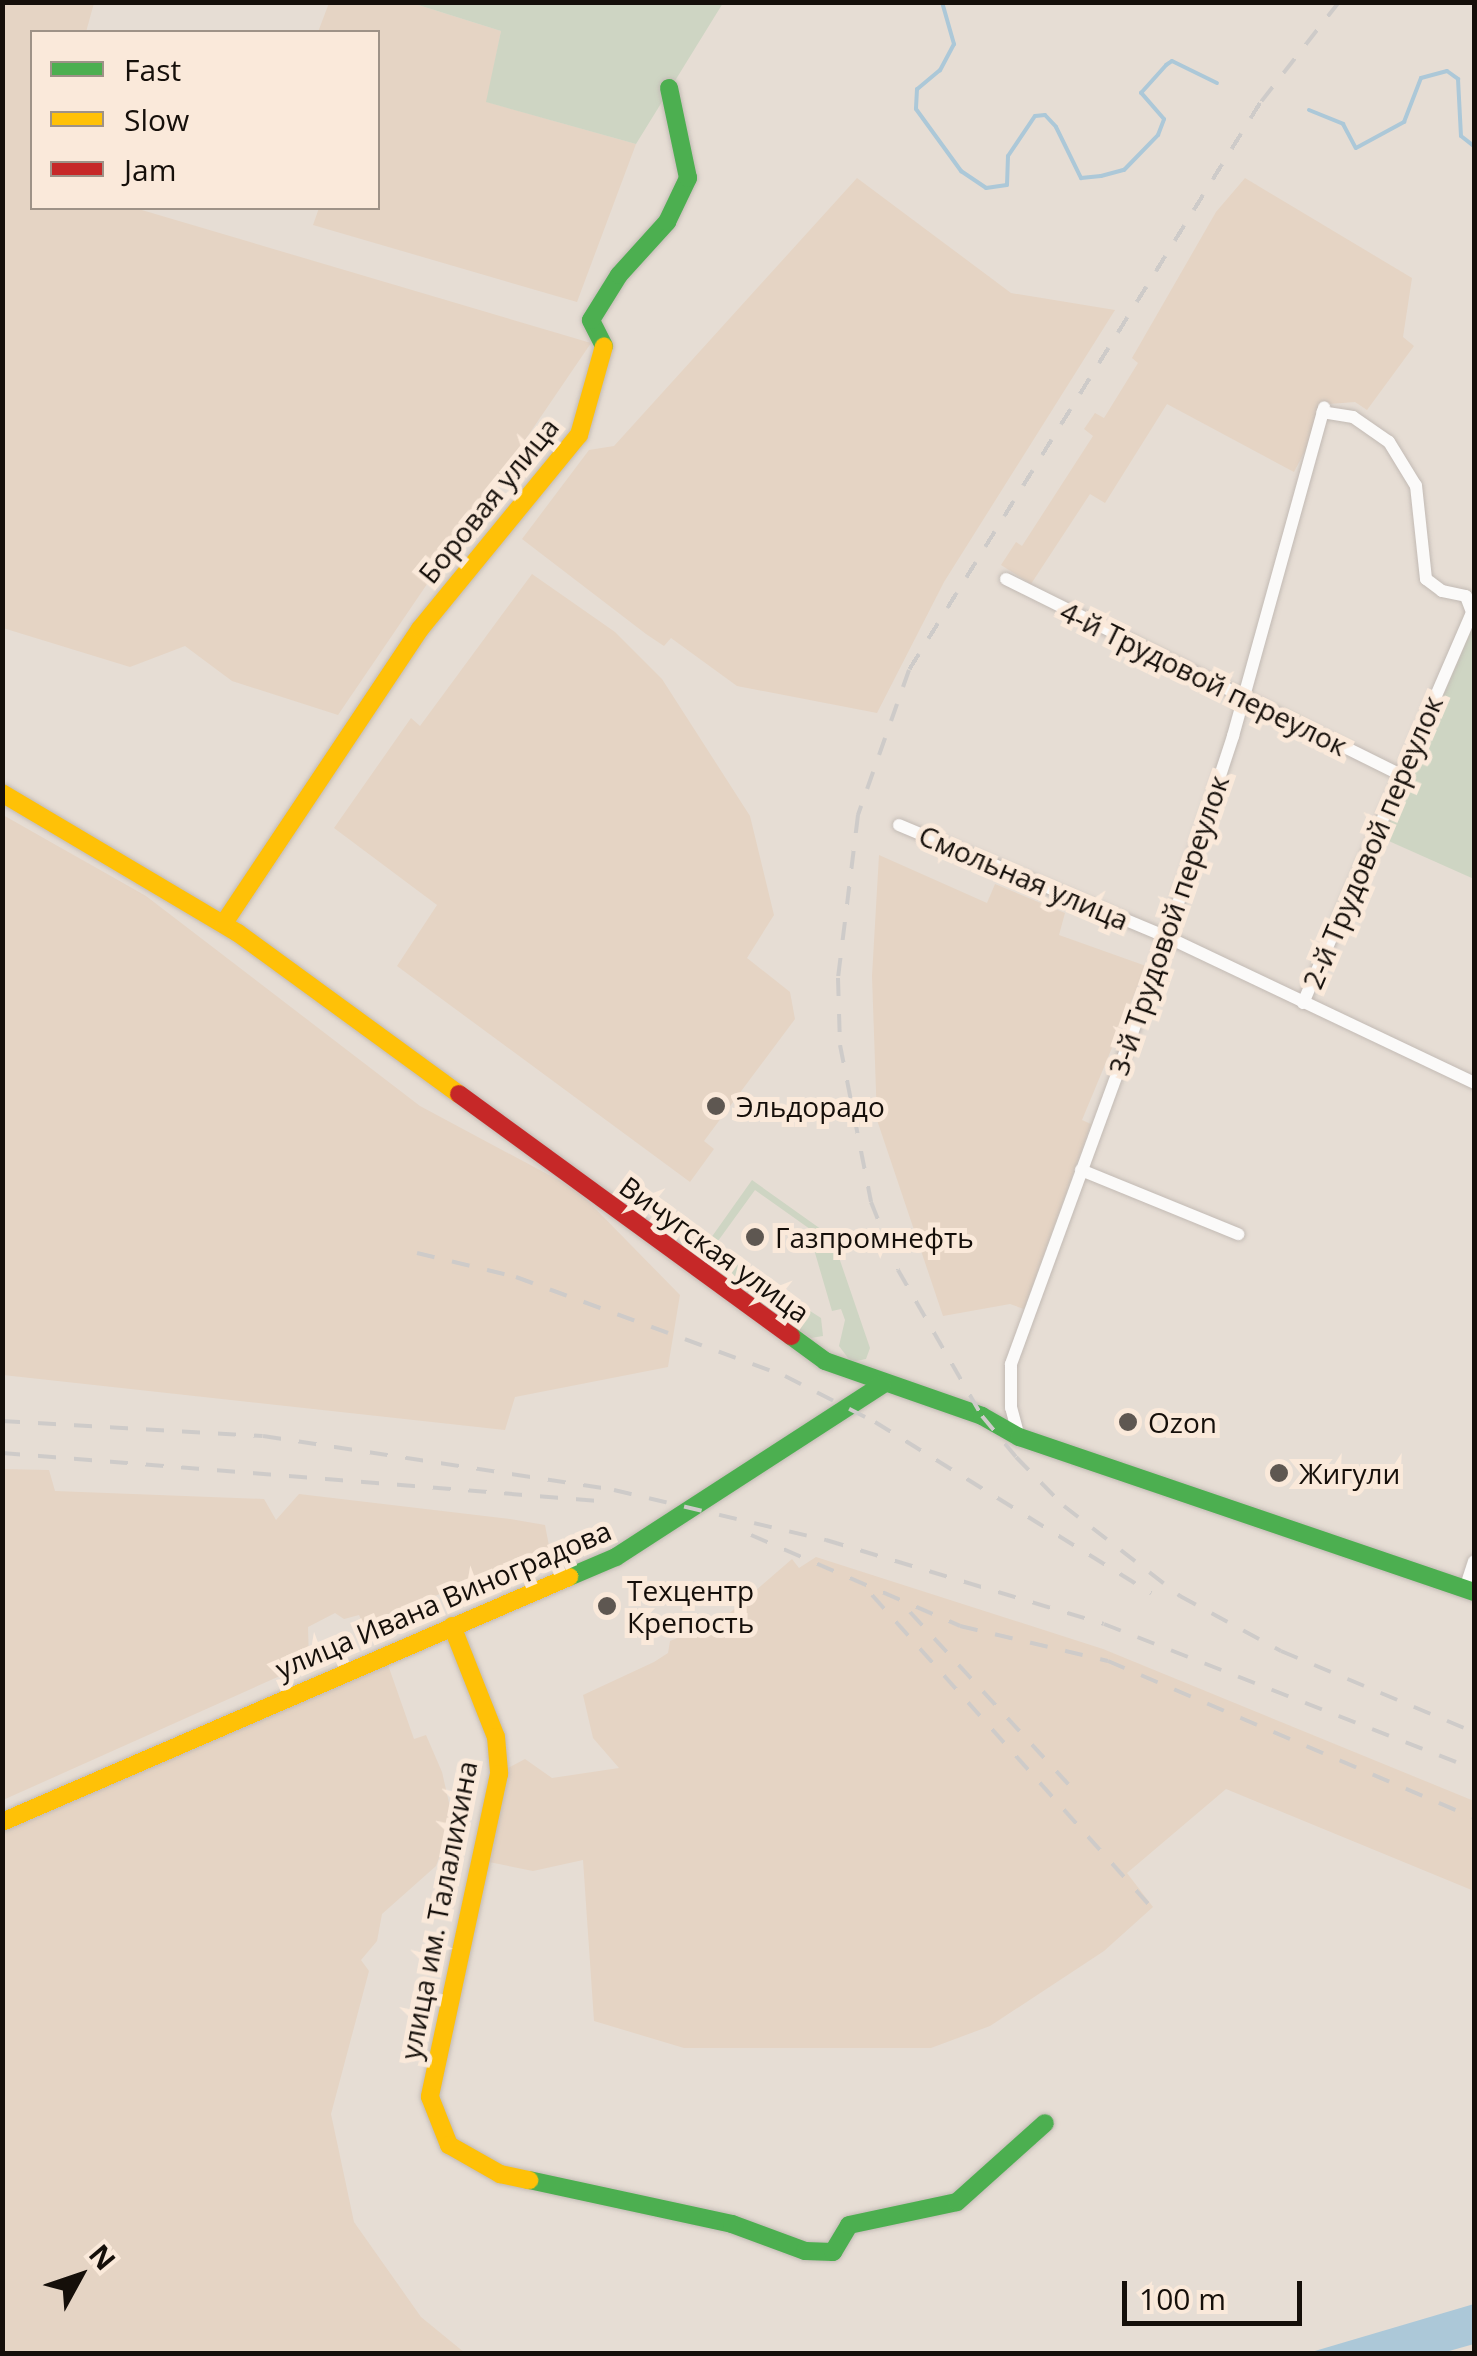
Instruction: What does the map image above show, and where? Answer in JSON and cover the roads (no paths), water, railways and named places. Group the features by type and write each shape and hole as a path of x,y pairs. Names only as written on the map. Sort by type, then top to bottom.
{"street":[{"name":"Боровая улица","path":"224,923 420,629 578,436 596,390 604,338 591,320 619,274 667,222 688,178 669,88"},
{"name":"3-й Трудовой переулок","path":"1019,1437 1011,1408 1012,1364 1168,937 1243,697 1323,410"},
{"name":"2-й Трудовой переулок","path":"1303,1003 1402,776 1471,603 1426,579 1416,486 1389,442 1354,417 1323,410"},
{"name":"4-й Трудовой переулок","path":"1006,579 1402,776"},
{"name":"Вичугская улица","path":"2,793 224,923 825,1361 882,1385 982,1416 1019,1437 1470,1591"},
{"name":"Смольная улица","path":"899,825 1168,937 1474,1082"},
{"path":"1081,1170 1238,1234"},
{"name":"улица Ивана Виноградова","path":"2,1822 616,1557 842,1405 882,1385"},
{"path":"1470,1591 1474,1561"},
{"name":"улица им. Талалихина","path":"452,1626 496,1737 499,1774 430,2097 448,2145 500,2174 732,2224 805,2252 833,2252 849,2225 957,2202 1045,2122"}],"water":[{"path":"1474,2304 1474,2344 1442,2353 1308,2353"}],"waterway":[{"path":"942,2 954,44 940,70 917,89 916,109 961,171 986,188 1007,185 1008,156 1035,116 1045,115 1056,127 1081,178 1101,176 1124,170 1158,135 1164,119 1141,93 1166,65 1172,61 1217,83"},
{"path":"1309,110 1343,124 1356,148 1404,122 1421,78 1447,71 1458,79 1461,136 1474,146"}],"railway":[{"path":"1339,2 1260,103 909,670 858,815 838,978 840,1045 871,1202 898,1270 982,1416 1016,1457 1064,1506 1180,1596 1281,1651 1474,1732"},
{"path":"417,1253 516,1277 785,1376 875,1422 1151,1593"},
{"path":"2,1421 263,1436 614,1490 826,1540 1104,1624 1474,1769"},
{"path":"2,1453 611,1502"},
{"path":"751,1535 960,1626 1108,1661 1474,1818"},
{"path":"872,1595 1149,1905"},
{"path":"910,1612 1078,1795"}],"place":[{"name":"Эльдорадо","path":"716,1106"},
{"name":"Газпромнефть","path":"755,1237"},
{"name":"Ozon","path":"1128,1422"},
{"name":"Жигули","path":"1279,1473"},
{"name":"Техцентр Крепость","path":"607,1606"}]}
